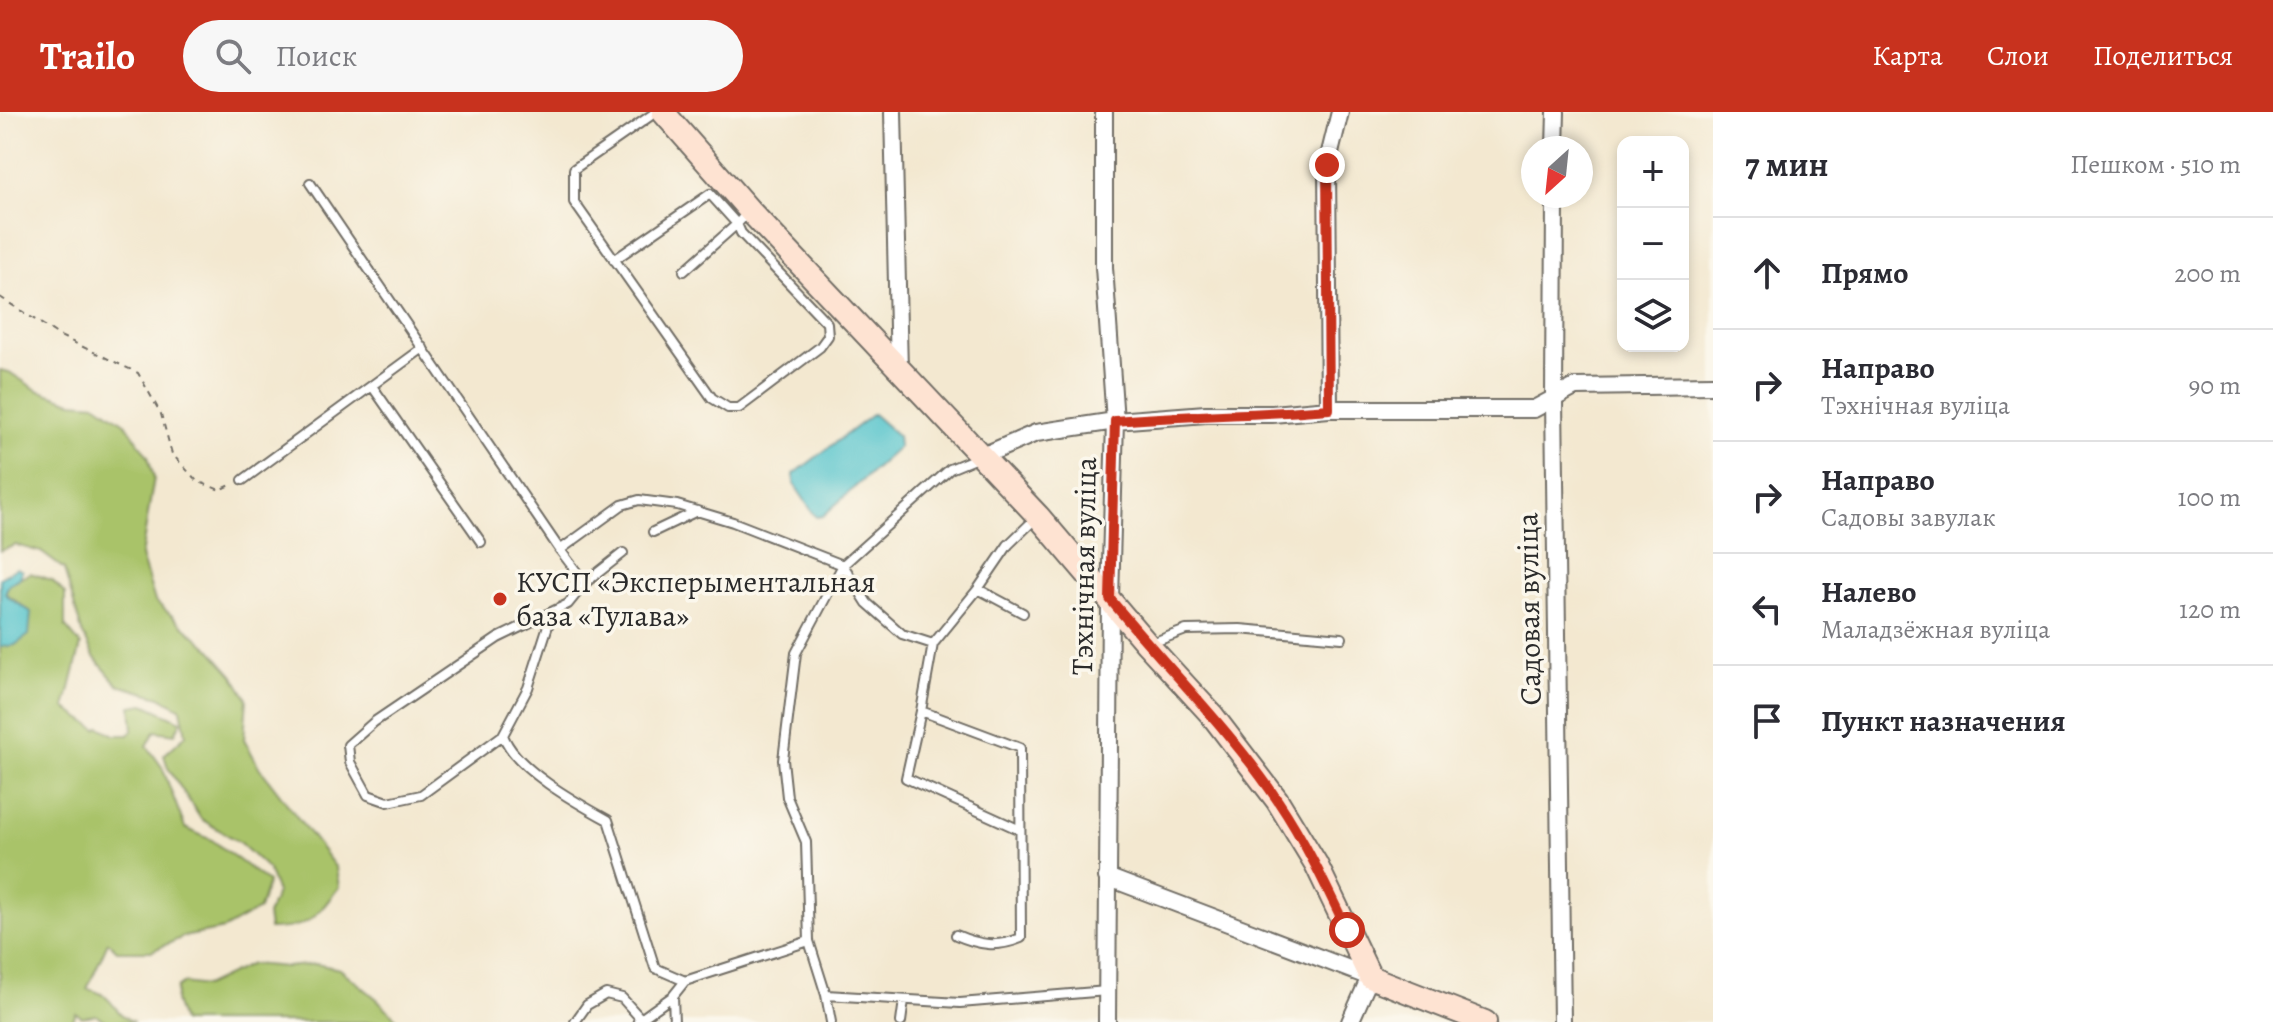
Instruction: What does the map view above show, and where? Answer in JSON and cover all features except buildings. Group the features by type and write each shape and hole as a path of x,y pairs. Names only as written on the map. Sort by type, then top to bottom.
{"street":[{"path":"663,112 743,217 899,371 1038,516 1212,715 1277,800 1316,864 1370,977 1350,1022"},
{"path":"893,112 899,371"},
{"name":"Тэхнічная вуліца","path":"1104,112 1104,267 1115,421 1110,599 1107,1022"},
{"path":"1329,409 1327,165 1340,112"},
{"path":"1555,136 1556,112"},
{"name":"Садовая вуліца","path":"1555,208 1554,400 1562,1022"},
{"path":"980,457 1036,433 1115,421 1329,409 1534,409 1575,387 1713,385"},
{"path":"1107,877 1485,1022"}],"lane":[{"path":"656,112 574,169 574,202 712,398 728,408 739,408 820,347 828,336 827,323 741,233 743,217"},
{"path":"310,183 585,583"},
{"path":"614,260 710,194 743,217"},
{"path":"684,271 743,217"},
{"path":"243,480 423,348"},
{"path":"372,386 481,542"},
{"path":"831,1022 809,941 806,842 787,797 783,760 796,653 843,565 950,469 980,457"},
{"path":"560,550 622,505 639,500 677,505 733,522 843,565 867,603 902,634 933,644"},
{"path":"653,532 697,511"},
{"path":"1020,830 906,778 933,644 978,589 1008,545 1038,516"},
{"path":"552,613 528,688 503,735 421,795 388,802 368,795 350,762 348,745 374,722 498,638 568,604 585,583 623,553"},
{"path":"978,589 1023,613"},
{"path":"1147,644 1186,630 1240,629 1342,638"},
{"path":"921,711 1020,748 1021,938 1005,945 977,944 956,935"},
{"path":"503,735 508,748 565,797 608,820 655,968 685,981"},
{"path":"575,1022 587,1005 606,994 622,998 639,1021 673,996 685,981 809,941"},
{"path":"826,995 960,1003 1107,991"},
{"path":"673,996 674,1022"},
{"path":"901,1022 904,1000"}],"path":[{"path":"0,297 60,336 138,373 161,414 172,454 197,481 220,490 243,480"}],"green space":[{"path":"0,370 9,372 37,390 72,402 97,404 126,424 148,456 154,478 141,556 155,601 211,650 233,675 247,698 244,739 259,767 336,868 339,887 303,924 269,929 267,915 277,893 268,869 239,842 201,819 168,768 164,755 186,735 181,709 160,697 118,685 94,657 82,632 64,569 41,552 16,545 0,551"},
{"path":"30,573 52,580 65,594 65,626 81,645 65,708 97,729 100,727 115,735 128,735 133,729 131,706 144,704 181,721 175,734 155,731 147,746 162,767 185,828 212,840 268,882 259,909 224,929 183,937 152,951 117,951 108,942 87,989 103,995 121,1014 134,1022 107,1022 96,1015 82,1017 76,1013 72,1022 0,1022 0,647 15,645 31,612 5,593 9,584"},
{"path":"251,964 287,967 316,964 340,969 400,1022 182,1022 175,1001 177,988 184,983 205,986"}],"water":[{"path":"873,414 898,436 899,447 823,516 816,517 794,484 794,474"},
{"path":"17,568 22,571 20,578 9,584 5,593 31,612 29,635 15,645 0,647 0,578"}],"place":[{"name":"КУСП «Эксперыментальная база «Тулава»","path":"500,599"}],"route":[{"path":"1327,165 1329,409 1115,421 1110,599 1212,715 1277,800 1316,864 1347,930"}]}
